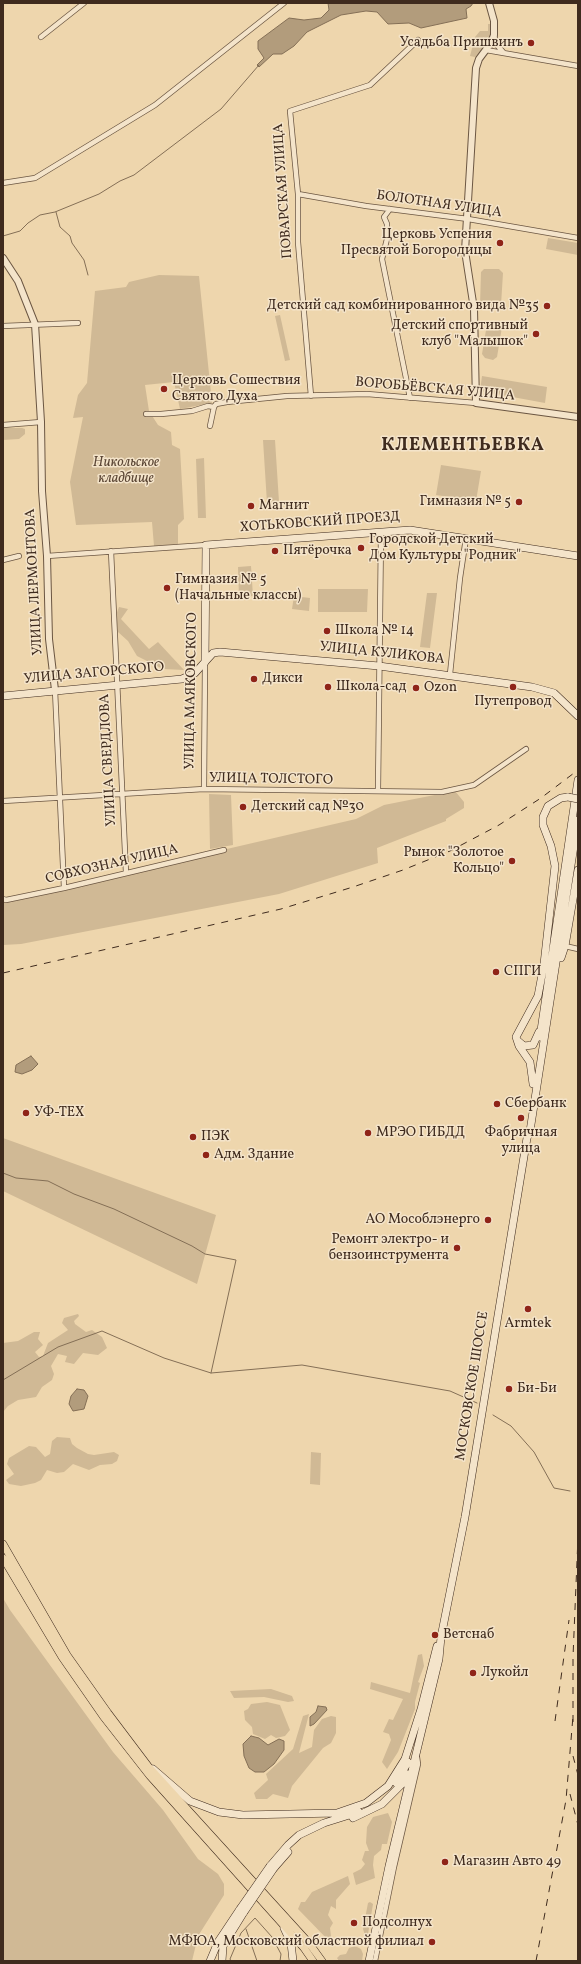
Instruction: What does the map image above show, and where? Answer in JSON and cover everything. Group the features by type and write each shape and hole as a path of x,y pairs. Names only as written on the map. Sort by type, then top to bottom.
{"main road":[{"name":"ХОТЬКОВСКИЙ ПРОЕЗД","path":"206,545 410,530 578,556"},
{"name":"УЛИЦА МАЯКОВСКОГО","path":"205,662 206,545"},
{"name":"УЛИЦА КУЛИКОВА","path":"205,662 213,652 220,652 380,666 448,674 544,690 554,694 576,714"},
{"name":"УЛИЦА ЗАГОРСКОГО","path":"3,696 182,678 195,673 205,662"},
{"path":"573,832 578,780"},
{"path":"533,1084 531,1063 519,1046 517,1034 538,996 541,984 553,888 554,856 543,825 543,817 548,806 561,798 568,797 578,799"},
{"path":"573,832 578,820"},
{"name":"МОСКОВСКОЕ ШОССЕ","path":"527,1138 526,1131 533,1084 552,993 573,832"},
{"name":"МОСКОВСКОЕ ШОССЕ","path":"417,1753 439,1659 441,1637 465,1517 527,1138 530,1131 542,1024 573,832"},
{"path":"552,993 565,946 578,870"},
{"name":"МОСКОВСКОЕ ШОССЕ","path":"517,1040 524,1046 532,1045 542,1024"},
{"path":"517,1040 520,1046 526,1050 540,1047"},
{"path":"3,1544 71,1660 108,1713 146,1762 309,1943 322,1961"},
{"path":"3,1558 62,1657 103,1716 150,1776 313,1961"},
{"name":"МОСКОВСКОЕ ШОССЕ","path":"210,1961 218,1942 288,1845 299,1835 324,1823 362,1810 380,1800 403,1773 414,1744 434,1654 441,1637"},
{"path":"146,1762 190,1801 208,1810 243,1815 337,1813 366,1803 388,1786 405,1759 421,1709"},
{"path":"272,1867 301,1840 313,1833 358,1817 382,1804 403,1783 417,1753"},
{"path":"369,1961 389,1866 417,1753"},
{"path":"222,1961 223,1946 242,1910"},
{"path":"279,1921 291,1943 293,1961"}],"street":[{"path":"41,36 84,3"},
{"path":"3,183 35,178 155,105 284,3"},
{"path":"476,403 474,309 465,256 476,68 479,59 492,43 494,35 494,21 489,3"},
{"path":"494,35 498,49 505,53"},
{"name":"ПОВАРСКАЯ УЛИЦА","path":"310,396 298,242 298,194 290,111 370,85 418,40"},
{"path":"486,50 578,66"},
{"name":"БОЛОТНАЯ УЛИЦА","path":"298,194 390,209 468,219 578,238"},
{"path":"390,209 384,217 387,224 387,239 382,259 410,398"},
{"name":"УЛИЦА ЛЕРМОНТОВА","path":"3,258 20,286 35,324 41,422 42,491 47,556 49,639 55,690 64,888"},
{"path":"3,326 78,323"},
{"name":"ВОРОБЬЁВСКАЯ УЛИЦА","path":"146,414 192,411 208,406 214,407 216,404 227,402 310,396 367,394 476,403 578,418"},
{"path":"210,426 214,407"},
{"path":"3,425 41,422"},
{"path":"378,792 380,666 379,588 381,533"},
{"path":"448,674 466,538"},
{"path":"47,556 206,545"},
{"name":"УЛИЦА СВЕРДЛОВА","path":"111,551 126,873"},
{"path":"3,560 19,556"},
{"name":"УЛИЦА МАЯКОВСКОГО","path":"204,789 205,662"},
{"name":"УЛИЦА ТОЛСТОГО","path":"3,801 204,789 442,792 474,785 526,749"},
{"name":"СОВХОЗНАЯ УЛИЦА","path":"4,900 64,888 224,850"},
{"path":"565,946 578,949"},
{"path":"375,1961 402,1828 418,1764 414,1744"}],"green space":[{"path":"488,24 490,24 491,33 487,43 475,57 470,56 475,37 480,31 488,31"},
{"path":"548,238 578,243 578,255 546,249"},
{"path":"484,269 499,269 503,273 501,305 497,308 480,306 481,272"},
{"name":"Никольское кладбище","path":"159,275 199,276 212,403 180,409 174,382 145,385 149,411 158,425 171,432 172,445 180,449 184,519 178,525 178,544 154,546 152,522 76,525 70,482 83,417 73,418 78,395 87,383 95,291 126,287 129,282"},
{"path":"280,315 290,360 285,361 275,316"},
{"path":"491,322 499,323 502,327 497,357 493,360 485,358 482,354 487,324"},
{"path":"482,376 547,387 545,403 480,391"},
{"path":"3,428 22,428 25,429 25,434 19,439 3,440"},
{"path":"263,440 275,440 279,502 267,503"},
{"path":"204,458 206,518 198,518 196,459"},
{"path":"441,465 481,471 476,501 436,495"},
{"path":"251,566 253,596 239,597 238,567"},
{"path":"318,589 368,589 367,612 318,612"},
{"path":"427,593 437,593 430,648 420,647"},
{"path":"294,596 310,598 309,611 292,609"},
{"path":"119,607 128,609 121,619 149,649 158,642 184,670 163,669 137,656 128,641 118,632 116,615"},
{"path":"455,791 464,802 464,808 446,819 446,821 377,848 378,863 279,894 21,944 3,945 3,901 356,819 384,805"},
{"path":"209,794 231,795 233,845 210,849"},
{"path":"3,1138 216,1215 197,1284 3,1191"},
{"path":"78,1314 79,1316 74,1321 75,1324 86,1332 92,1330 102,1337 107,1348 98,1355 83,1353 74,1364 65,1362 67,1356 58,1354 51,1366 54,1374 52,1380 42,1387 36,1397 18,1400 8,1406 3,1412 3,1343 18,1341 34,1332 40,1332 38,1339 43,1345 35,1352 39,1357 43,1356 48,1343 68,1330 62,1323 64,1318"},
{"path":"57,1437 70,1438 72,1444 88,1454 94,1455 114,1452 119,1455 117,1461 112,1464 100,1465 89,1470 73,1464 64,1472 57,1473 47,1470 41,1480 35,1483 21,1486 9,1484 6,1480 14,1474 7,1464 9,1458 29,1446 36,1447 45,1457 50,1454 52,1441"},
{"path":"311,1452 321,1453 320,1485 310,1484"},
{"path":"3,1598 10,1610 113,1752 163,1810 198,1859 218,1874 224,1884 224,1895 198,1936 192,1961 3,1961"},
{"path":"422,1654 424,1666 418,1682 420,1683 415,1702 415,1709 398,1752 387,1769 382,1762 391,1740 389,1734 383,1732 389,1719 393,1720 403,1699 370,1689 371,1682 410,1693 418,1655"},
{"path":"271,1689 292,1696 294,1701 288,1702 264,1697 234,1698 230,1691"},
{"path":"267,1702 280,1705 290,1730 285,1736 276,1738 271,1735 265,1739 253,1734 252,1727 245,1720 244,1711 248,1709 251,1704"},
{"path":"309,1714 299,1753 312,1747 314,1730 322,1719 331,1716 336,1717 336,1733 331,1743 323,1748 292,1786 288,1798 273,1794 267,1799 256,1799 254,1793 268,1780 266,1774 293,1749 303,1716"},
{"path":"388,1813 392,1822 387,1844 382,1844 381,1850 374,1856 373,1865 375,1878 356,1885 353,1873 361,1869 365,1864 362,1860 365,1851 369,1851 366,1843 367,1827 373,1817"},
{"path":"348,1876 350,1884 336,1900 336,1909 331,1906 328,1915 333,1923 330,1928 332,1944 298,1909 301,1902 305,1902 312,1892"},
{"path":"370,1902 373,1904 368,1934 365,1935 363,1929 368,1903"},
{"path":"355,1946 361,1949 363,1954 362,1961 339,1961 337,1958 340,1955 346,1954 349,1948"}],"shaded area":[{"path":"328,3 473,3 466,9 467,18 421,28 409,23 388,24 377,12 366,11 341,15 307,32 294,46 282,54 273,54 259,67 257,65 264,58 258,49 258,41 289,18 304,20 321,18 329,10"},
{"path":"31,1056 38,1064 32,1070 22,1074 15,1072 16,1065"},
{"path":"77,1389 84,1390 88,1396 84,1409 73,1411 69,1404 71,1396"},
{"path":"318,1706 326,1707 327,1710 314,1724 310,1726 310,1717 316,1712"},
{"path":"251,1736 259,1738 268,1745 279,1739 284,1741 284,1750 274,1764 264,1772 255,1772 249,1768 244,1756 243,1744"}],"waterway":[{"path":"3,236 20,231 28,223 40,215 55,212 99,194 120,181 134,175 221,109 259,65"},
{"path":"56,212 60,227 70,236 72,243 84,260 88,275"},
{"path":"3,1173 16,1178 48,1181 74,1194 114,1209 192,1246 205,1254 236,1260 211,1373"},
{"path":"3,1380 58,1347 102,1331 164,1358 211,1373 302,1365 450,1391 477,1403"},
{"path":"493,1415 511,1426 534,1452 554,1488 570,1491"},
{"path":"231,1961 230,1959 241,1933 255,1918 272,1937 281,1954 280,1961"},
{"path":"246,1929 257,1961"}],"railway":[{"path":"3,973 281,909 403,870 450,851 499,825 541,798 578,770"},
{"path":"573,1722 573,1657 578,1537"},
{"path":"555,1721 569,1620"},
{"path":"536,1961 566,1800 573,1716"},
{"path":"573,1756 578,1775"},
{"path":"570,1794 578,1825"}],"place":[{"name":"Усадьба Пришвинъ","path":"531,43"},
{"name":"Церковь Успения Пресвятой Богородицы","path":"500,243"},
{"name":"Детский сад комбинированного вида №35","path":"547,306"},
{"name":"Детский спортивный клуб \"Малышок\"","path":"536,334"},
{"name":"Церковь Сошествия Святого Духа","path":"164,389"},
{"name":"Гимназия № 5","path":"519,502"},
{"name":"Магнит","path":"251,506"},
{"name":"Городской Детский Дом Культуры \"Родник\"","path":"361,548"},
{"name":"Пятёрочка","path":"275,551"},
{"name":"Гимназия № 5 (Начальные классы)","path":"167,588"},
{"name":"Школа № 14","path":"327,631"},
{"name":"Дикси","path":"254,679"},
{"name":"Школа-сад","path":"328,687"},
{"name":"Путепровод","path":"513,687"},
{"name":"Ozon","path":"416,688"},
{"name":"Детский сад №30","path":"243,807"},
{"name":"Рынок \"Золотое Кольцо\"","path":"512,861"},
{"name":"СПГИ","path":"496,972"},
{"name":"Сбербанк","path":"497,1104"},
{"name":"УФ-ТЕХ","path":"26,1113"},
{"name":"Фабричная улица","path":"521,1118"},
{"name":"МРЭО ГИБДД","path":"368,1133"},
{"name":"ПЭК","path":"193,1137"},
{"name":"Адм. Здание","path":"206,1155"},
{"name":"АО Мособлэнерго","path":"488,1220"},
{"name":"Ремонт электро- и бензоинструмента","path":"457,1248"},
{"name":"Armtek","path":"528,1309"},
{"name":"Би-Би","path":"509,1389"},
{"name":"Ветснаб","path":"435,1635"},
{"name":"Лукойл","path":"473,1673"},
{"name":"Магазин Авто 49","path":"445,1862"},
{"name":"Подсолнух","path":"354,1923"},
{"name":"МФЮА, Московский областной филиал","path":"432,1942"}],"district":[{"name":"КЛЕМЕНТЬЕВКА","path":"463,447"}]}
